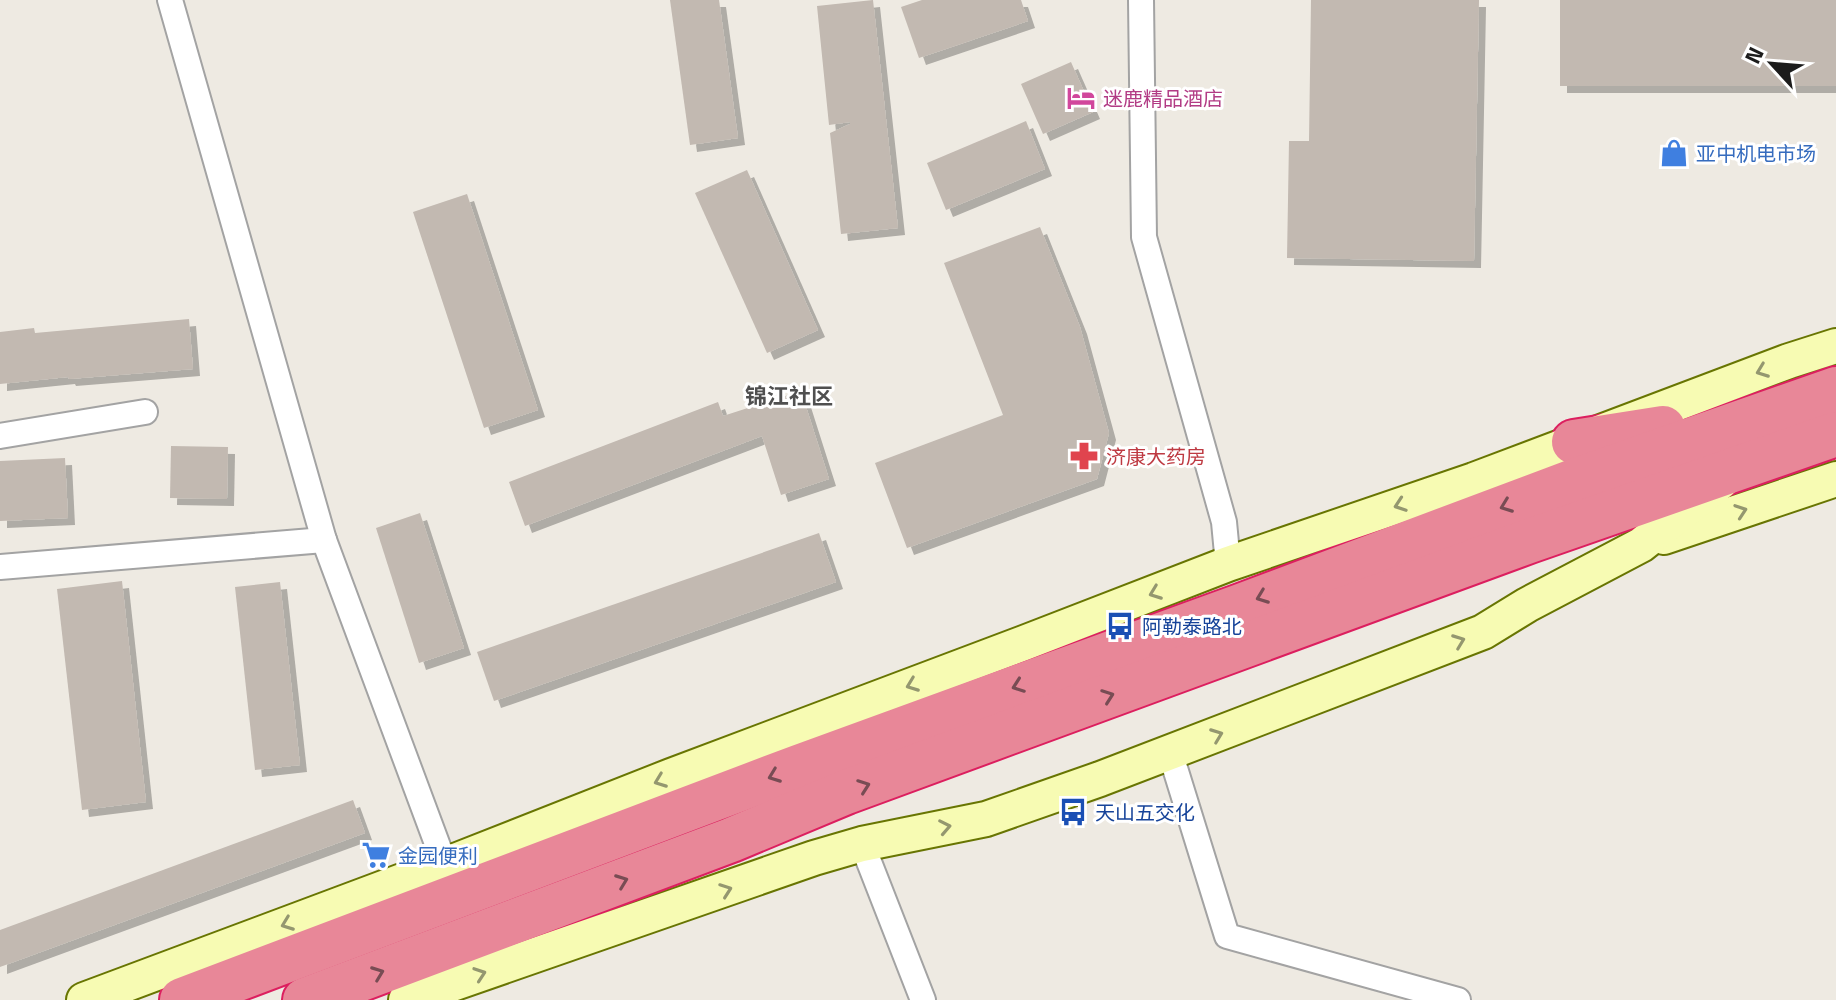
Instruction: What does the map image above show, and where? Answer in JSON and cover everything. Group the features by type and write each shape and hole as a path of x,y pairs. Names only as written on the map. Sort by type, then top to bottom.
{"highway":[{"path":"182,1000 783,772 1238,607 1564,484 1836,389"},
{"path":"1574,442 1780,408"},
{"path":"305,1000 731,840 846,792 1514,547 1836,434"}],"main road":[{"path":"84,1000 445,865 1228,564 1474,480 1836,346"},
{"path":"1641,545 1737,468"},
{"path":"406,1000 814,858 862,844 986,819 1170,752 1483,632 1527,605 1641,545 1836,479"}],"street":[{"path":"170,0 324,540 445,865"},
{"path":"1141,0 1144,237 1224,522 1228,564"},
{"path":"0,436 145,412"},
{"path":"0,567 324,540"},
{"path":"1170,752 1227,936 1458,1000"},
{"path":"862,844 923,1000"}],"building":[{"path":"670,0 719,0 738,138 690,145"},
{"path":"873,0 898,228 841,234 830,133 850,122 829,125 817,6"},
{"path":"922,0 1021,0 1028,21 919,58 901,7"},
{"path":"1311,0 1479,0 1474,261 1287,258 1289,141 1309,141"},
{"path":"1560,0 1836,0 1836,86 1560,86"},
{"path":"1071,62 1093,112 1043,134 1021,84"},
{"path":"1026,121 1045,169 946,210 927,163"},
{"path":"747,170 818,330 767,353 695,193"},
{"path":"467,194 538,410 484,428 413,212"},
{"path":"1040,227 1080,327 1109,433 1097,479 907,548 875,463 1003,415 944,263"},
{"path":"189,319 193,369 0,384 0,332 34,328 35,333"},
{"path":"801,391 829,479 781,495 762,436 525,526 509,482 718,402 723,416"},
{"path":"171,446 228,447 227,499 170,498"},
{"path":"65,458 68,518 0,521 0,461"},
{"path":"420,513 464,648 419,663 376,528"},
{"path":"819,533 836,582 494,701 477,652"},
{"path":"122,581 146,802 82,810 57,589"},
{"path":"280,582 300,765 255,770 235,587"},
{"path":"353,800 365,833 0,967 0,930"}],"place":[{"name":"迷鹿精品酒店","path":"1081,98"},
{"name":"亚中机电市场","path":"1674,153"},
{"name":"济康大药房","path":"1084,456"},
{"name":"阿勒泰路北","path":"1120,626"},
{"name":"天山五交化","path":"1073,812"},
{"name":"金园便利","path":"376,855"}],"district":[{"name":"锦江社区","path":"789,396"}]}
